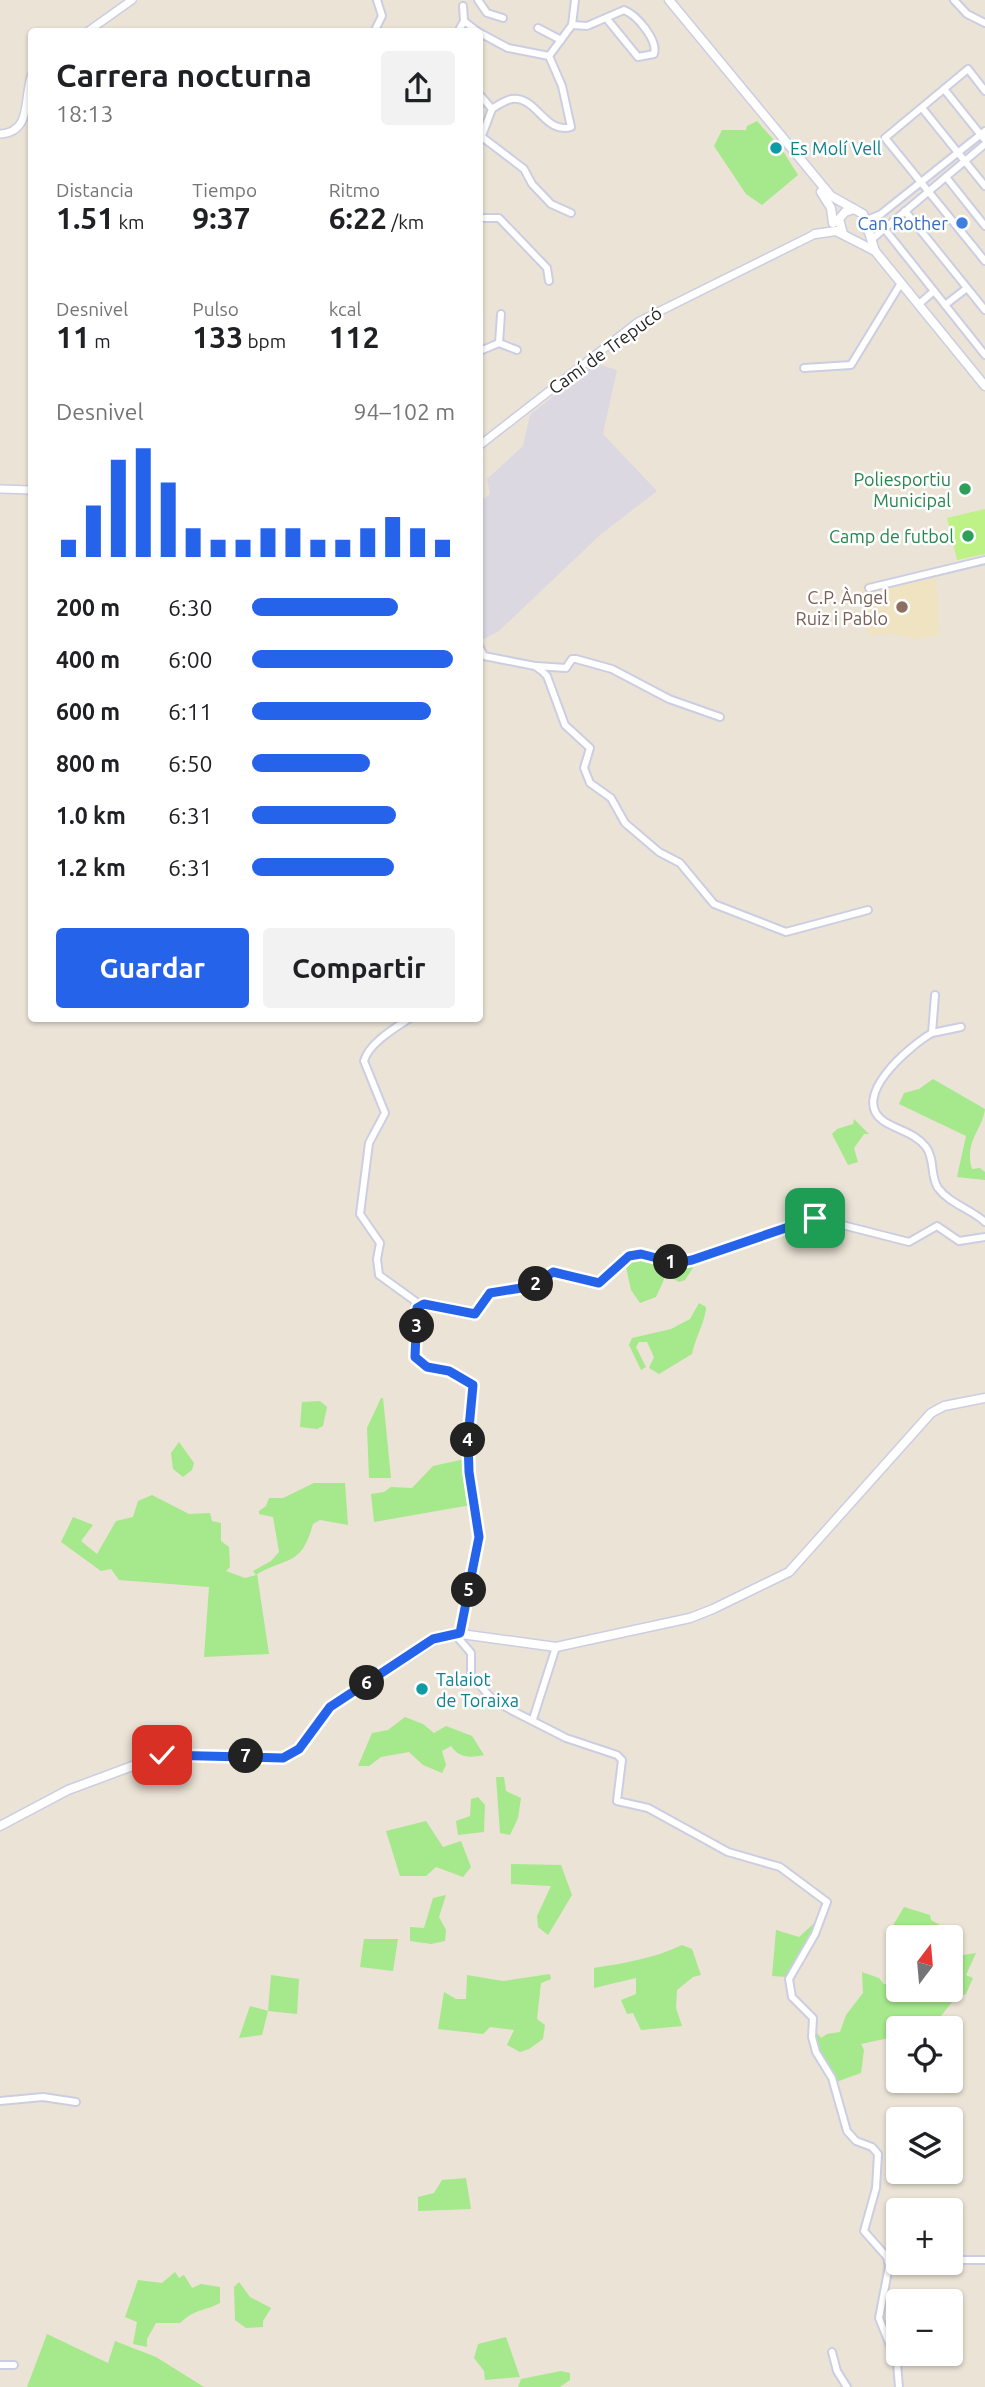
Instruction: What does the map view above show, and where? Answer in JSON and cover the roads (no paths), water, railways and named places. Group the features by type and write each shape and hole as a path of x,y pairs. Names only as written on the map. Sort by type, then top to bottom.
{"main road":[{"path":"669,0 823,188 839,203 858,210 875,251 985,386"},
{"path":"796,155 837,220"},
{"path":"823,188 839,226 847,236"},
{"path":"815,234 847,211 858,210"},
{"path":"847,236 866,227"},
{"path":"815,234 833,230 875,251"},
{"path":"0,1826 68,1790 162,1755 283,1758 294,1754 330,1707 433,1639 457,1633 556,1647 690,1618 789,1572 931,1413 944,1406 985,1398"}],"street":[{"path":"93,28 132,0"},
{"path":"376,28 382,16 377,0"},
{"path":"456,0 463,6 464,21 460,28"},
{"path":"463,6 471,0"},
{"path":"478,0 487,13 503,18"},
{"path":"549,57 572,25 575,0"},
{"path":"954,0 967,14 985,23"},
{"path":"572,25 587,26 624,10 631,13 654,42 654,54 638,57 607,19"},
{"path":"464,21 474,28"},
{"path":"538,28 561,40"},
{"path":"483,34 508,48 549,57"},
{"path":"483,133 492,108 509,99 519,99 529,104 549,124 571,127 562,86 549,57"},
{"path":"985,91 968,69 885,138 985,261"},
{"path":"944,89 984,137"},
{"path":"0,134 12,133 19,128 28,98"},
{"path":"483,98 492,108"},
{"path":"922,108 985,186"},
{"path":"866,227 958,152 984,137"},
{"path":"870,241 965,160 984,137"},
{"path":"483,140 524,169 532,184 551,204 571,213"},
{"path":"946,177 985,226"},
{"path":"905,211 985,310"},
{"path":"483,218 499,218 547,268 549,281"},
{"path":"866,227 883,228 985,355"},
{"name":"Camí de Trepucó","path":"483,442 638,322 815,234"},
{"path":"804,368 851,365 901,283"},
{"path":"945,305 967,288"},
{"path":"919,304 934,291"},
{"path":"499,343 501,314"},
{"path":"483,350 499,343 517,350"},
{"path":"0,489 28,490"},
{"path":"869,588 985,560"},
{"path":"483,654 535,666 566,668 572,659 576,659 612,669 669,699 720,717"},
{"path":"535,666 547,676 565,725 590,748 584,768 590,783 611,798 625,823 659,852 680,863 714,904 786,932 868,910"},
{"path":"932,1033 935,995"},
{"path":"404,1022 366,1054 364,1061 385,1113 369,1143 360,1214 380,1243 377,1259 379,1275 415,1301 415,1357 419,1362 449,1371 473,1385 468,1439 469,1472 479,1537 457,1633 471,1653 471,1669 478,1686 493,1700 566,1738 617,1755 622,1760 618,1801 648,1808 729,1852 780,1867 827,1902 815,1934 789,1979 792,1997 813,2018 812,2037 816,2052 832,2078 847,2132 856,2141 872,2147 878,2154 876,2188 864,2231 886,2256"},
{"path":"961,1027 932,1033 920,1040 876,1085 875,1104 884,1122 902,1129 926,1147 931,1155 936,1185 946,1195 974,1211 985,1223"},
{"path":"417,1308 424,1304 475,1314 490,1293 534,1286 553,1272 599,1283 629,1256 641,1254 676,1263 692,1260 815,1218 909,1242 937,1226 959,1241 985,1237"},
{"path":"533,1719 556,1647"},
{"path":"0,2101 43,2097 76,2102"},
{"path":"963,2260 985,2260"},
{"path":"888,2275 879,2318 897,2363 899,2387"},
{"path":"832,2352 837,2371 847,2387"},
{"path":"0,2365 14,2365"}],"place":[{"name":"Es Molí Vell","path":"776,148"},
{"name":"Can Rother","path":"962,223"},
{"name":"Poliesportiu Municipal","path":"965,489"},
{"name":"Camp de futbol","path":"968,536"},
{"name":"C.P. Àngel Ruiz i Pablo","path":"902,607"},
{"name":"Talaiot de Toraixa","path":"422,1689"}]}
